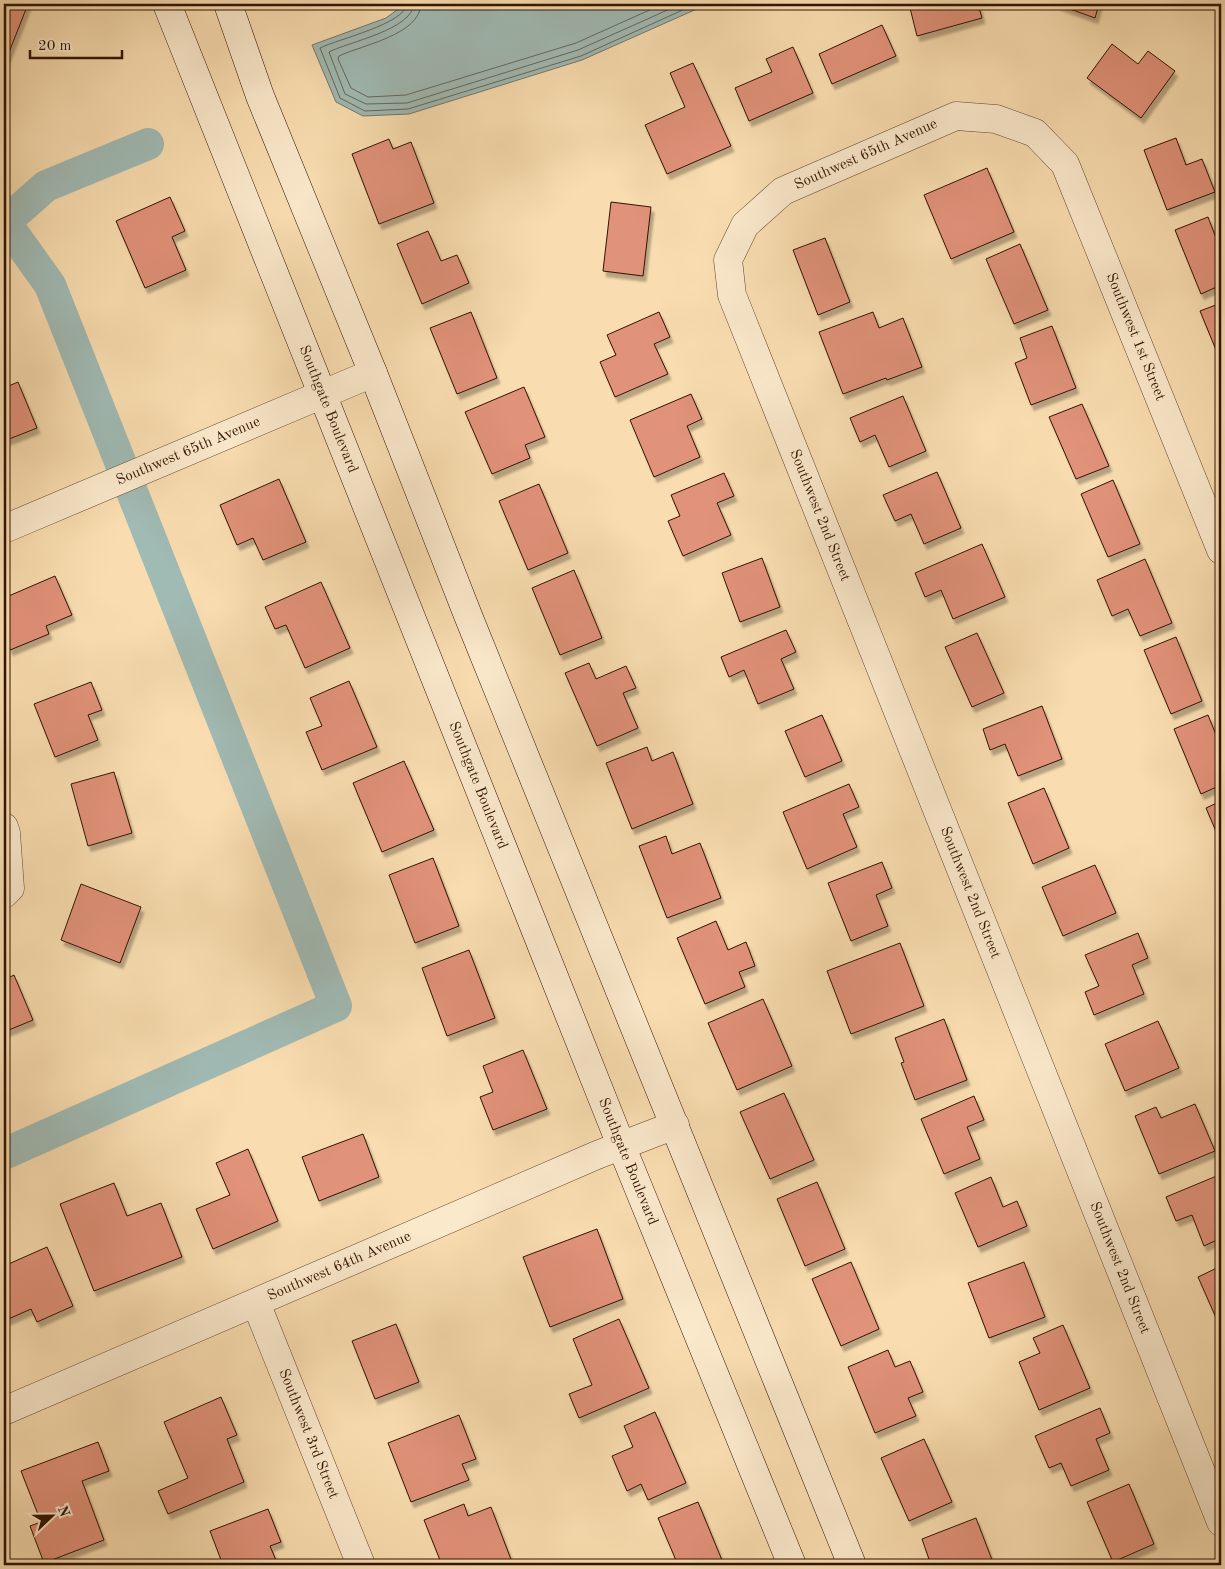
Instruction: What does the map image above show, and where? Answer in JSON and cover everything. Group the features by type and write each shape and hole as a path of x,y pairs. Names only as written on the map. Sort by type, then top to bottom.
{"street":[{"name":"Southgate Boulevard","path":"167,4 621,1145 792,1565"},
{"path":"228,4 260,96 852,1565"},
{"name":"Southwest 65th Avenue","path":"728,260 745,225 783,191 956,116 996,119 1035,132"},
{"name":"Southwest 1st Street","path":"1035,132 1065,164 1221,550"},
{"name":"Southwest 2nd Street","path":"728,260 732,295 1221,1522"},
{"name":"Southwest 65th Avenue","path":"4,529 373,373"},
{"path":"4,827 6,833 7,891"},
{"name":"Southwest 64th Avenue","path":"4,1411 621,1145 675,1125"},
{"name":"Southwest 3rd Street","path":"256,1303 361,1565"}],"water":[{"path":"405,4 708,4 582,60 409,114 363,116 336,102 312,45 386,18"}],"building":[{"path":"4,4 28,4 4,65"},
{"path":"909,4 978,4 982,18 917,36"},
{"path":"1056,4 1099,4 1095,18"},
{"path":"882,25 896,56 832,84 819,54"},
{"path":"1112,44 1138,64 1148,51 1175,71 1141,118 1087,78"},
{"path":"793,47 813,93 749,121 735,88 772,72 766,59"},
{"path":"693,63 731,146 667,174 645,125 685,107 670,73"},
{"path":"1176,138 1186,165 1202,159 1215,192 1167,210 1144,150"},
{"path":"389,139 393,149 411,142 434,203 379,224 352,154"},
{"path":"987,168 1014,232 951,259 924,195"},
{"path":"170,197 185,231 172,237 186,270 145,288 116,221"},
{"path":"611,202 651,207 643,276 603,271"},
{"path":"1208,217 1221,251 1221,285 1201,294 1175,230"},
{"path":"428,231 441,261 457,255 469,283 422,304 397,244"},
{"path":"825,238 850,302 818,315 793,250"},
{"path":"1020,244 1048,310 1014,324 986,259"},
{"path":"1221,303 1221,362 1200,311"},
{"path":"471,312 497,378 457,394 430,328"},
{"path":"659,312 670,337 654,344 668,374 615,397 600,362 616,355 607,335"},
{"path":"873,312 879,328 903,318 922,367 843,394 819,332"},
{"path":"1052,326 1076,388 1031,405 1015,363 1027,358 1020,338"},
{"path":"18,382 37,428 4,441 4,388"},
{"path":"524,387 545,437 525,445 530,458 492,474 465,412"},
{"path":"691,394 702,419 687,426 700,457 654,477 630,420"},
{"path":"903,396 926,451 889,467 875,435 860,442 850,418"},
{"path":"1082,404 1109,466 1076,479 1049,417"},
{"path":"937,472 961,528 924,544 911,514 895,521 883,495"},
{"path":"724,473 734,496 717,503 731,535 683,556 668,521 680,516 671,495"},
{"path":"279,479 306,542 263,560 253,538 237,545 220,505"},
{"path":"1113,480 1140,544 1108,557 1081,494"},
{"path":"539,484 568,553 528,570 499,501"},
{"path":"982,544 1005,597 953,619 941,590 925,597 915,573"},
{"path":"762,558 780,607 740,622 722,573"},
{"path":"1145,559 1172,623 1140,636 1128,609 1112,616 1097,580"},
{"path":"574,570 602,638 560,655 532,588"},
{"path":"55,576 72,615 46,626 49,634 10,650 4,636 4,598"},
{"path":"321,582 350,648 305,668 286,625 275,629 265,607"},
{"path":"786,630 796,652 781,659 794,689 758,704 744,670 729,677 721,657"},
{"path":"977,633 1004,693 972,707 945,647"},
{"path":"1176,637 1202,701 1171,714 1144,650"},
{"path":"589,663 596,679 626,666 636,688 623,693 638,728 597,746 565,673"},
{"path":"349,681 377,747 322,770 306,732 322,726 310,698"},
{"path":"91,682 102,710 88,715 98,740 55,757 34,704"},
{"path":"1042,706 1062,759 1018,776 1005,744 990,750 983,729"},
{"path":"822,715 842,761 805,777 785,731"},
{"path":"1208,715 1221,747 1221,785 1201,794 1174,729"},
{"path":"647,747 652,761 673,752 693,804 632,829 606,763"},
{"path":"404,761 434,830 382,852 353,783"},
{"path":"114,772 132,833 88,846 71,784"},
{"path":"849,784 859,807 843,814 857,847 807,869 783,812"},
{"path":"1044,788 1069,848 1033,864 1008,803"},
{"path":"1221,801 1221,843 1206,808"},
{"path":"666,836 672,854 700,843 721,898 667,918 639,846"},
{"path":"433,858 459,926 415,943 389,875"},
{"path":"882,862 892,888 876,895 888,926 851,941 828,883"},
{"path":"1095,865 1116,913 1063,936 1042,887"},
{"path":"81,884 141,907 120,963 61,940"},
{"path":"716,921 728,950 746,942 755,966 739,972 745,987 705,1004 677,938"},
{"path":"1138,933 1148,958 1132,965 1144,994 1094,1015 1085,992 1099,986 1085,955"},
{"path":"900,943 924,1006 851,1034 827,971"},
{"path":"469,950 495,1018 447,1036 422,968"},
{"path":"14,975 33,1020 4,1032 4,980"},
{"path":"763,999 792,1066 737,1090 708,1023"},
{"path":"944,1019 967,1080 915,1100 901,1063 904,1062 895,1038"},
{"path":"1158,1021 1179,1068 1125,1091 1105,1044"},
{"path":"523,1050 547,1109 493,1130 480,1097 493,1092 483,1066"},
{"path":"784,1093 814,1160 770,1179 740,1112"},
{"path":"974,1096 984,1120 967,1127 980,1159 944,1174 921,1119"},
{"path":"1195,1104 1215,1151 1159,1174 1135,1116 1156,1107 1161,1118"},
{"path":"363,1134 379,1177 319,1201 302,1157"},
{"path":"248,1149 278,1221 213,1249 196,1209 230,1195 216,1163"},
{"path":"1219,1175 1221,1181 1221,1238 1204,1246 1192,1215 1176,1221 1166,1197"},
{"path":"991,1177 1003,1207 1017,1201 1027,1226 978,1247 955,1193"},
{"path":"817,1182 845,1249 805,1266 777,1199"},
{"path":"114,1183 127,1216 161,1203 182,1257 94,1291 60,1204"},
{"path":"597,1229 623,1299 550,1327 523,1257"},
{"path":"47,1247 73,1306 37,1322 31,1309 4,1321 4,1266"},
{"path":"851,1262 879,1329 841,1346 812,1279"},
{"path":"1024,1262 1045,1317 989,1338 968,1283"},
{"path":"1221,1266 1221,1329 1198,1277"},
{"path":"619,1319 649,1388 579,1418 569,1394 592,1385 573,1339"},
{"path":"396,1324 419,1382 375,1399 352,1341"},
{"path":"1063,1325 1090,1388 1039,1410 1019,1362 1040,1353 1033,1338"},
{"path":"888,1350 895,1367 910,1361 923,1392 908,1398 916,1416 875,1433 848,1367"},
{"path":"221,1397 237,1435 227,1439 244,1482 168,1514 158,1491 188,1478 164,1422"},
{"path":"1100,1408 1110,1433 1096,1439 1109,1470 1071,1486 1061,1463 1049,1468 1035,1436"},
{"path":"655,1412 686,1483 648,1500 641,1484 627,1491 612,1456 633,1447 624,1426"},
{"path":"459,1415 476,1459 462,1464 469,1480 411,1502 388,1443"},
{"path":"924,1439 952,1502 909,1521 881,1458"},
{"path":"98,1442 109,1471 82,1481 104,1540 44,1563 30,1526 41,1522 21,1471"},
{"path":"1129,1484 1154,1544 1113,1562 1087,1502"},
{"path":"698,1502 724,1565 678,1565 658,1518"},
{"path":"464,1504 468,1516 491,1507 512,1562 504,1565 442,1565 424,1520"},
{"path":"268,1509 281,1542 270,1546 278,1565 223,1565 210,1531"},
{"path":"976,1518 994,1565 931,1565 922,1539"}],"waterway":[{"path":"4,223 46,186 148,144"},
{"path":"4,1154 336,1006 50,285 5,222"}]}
